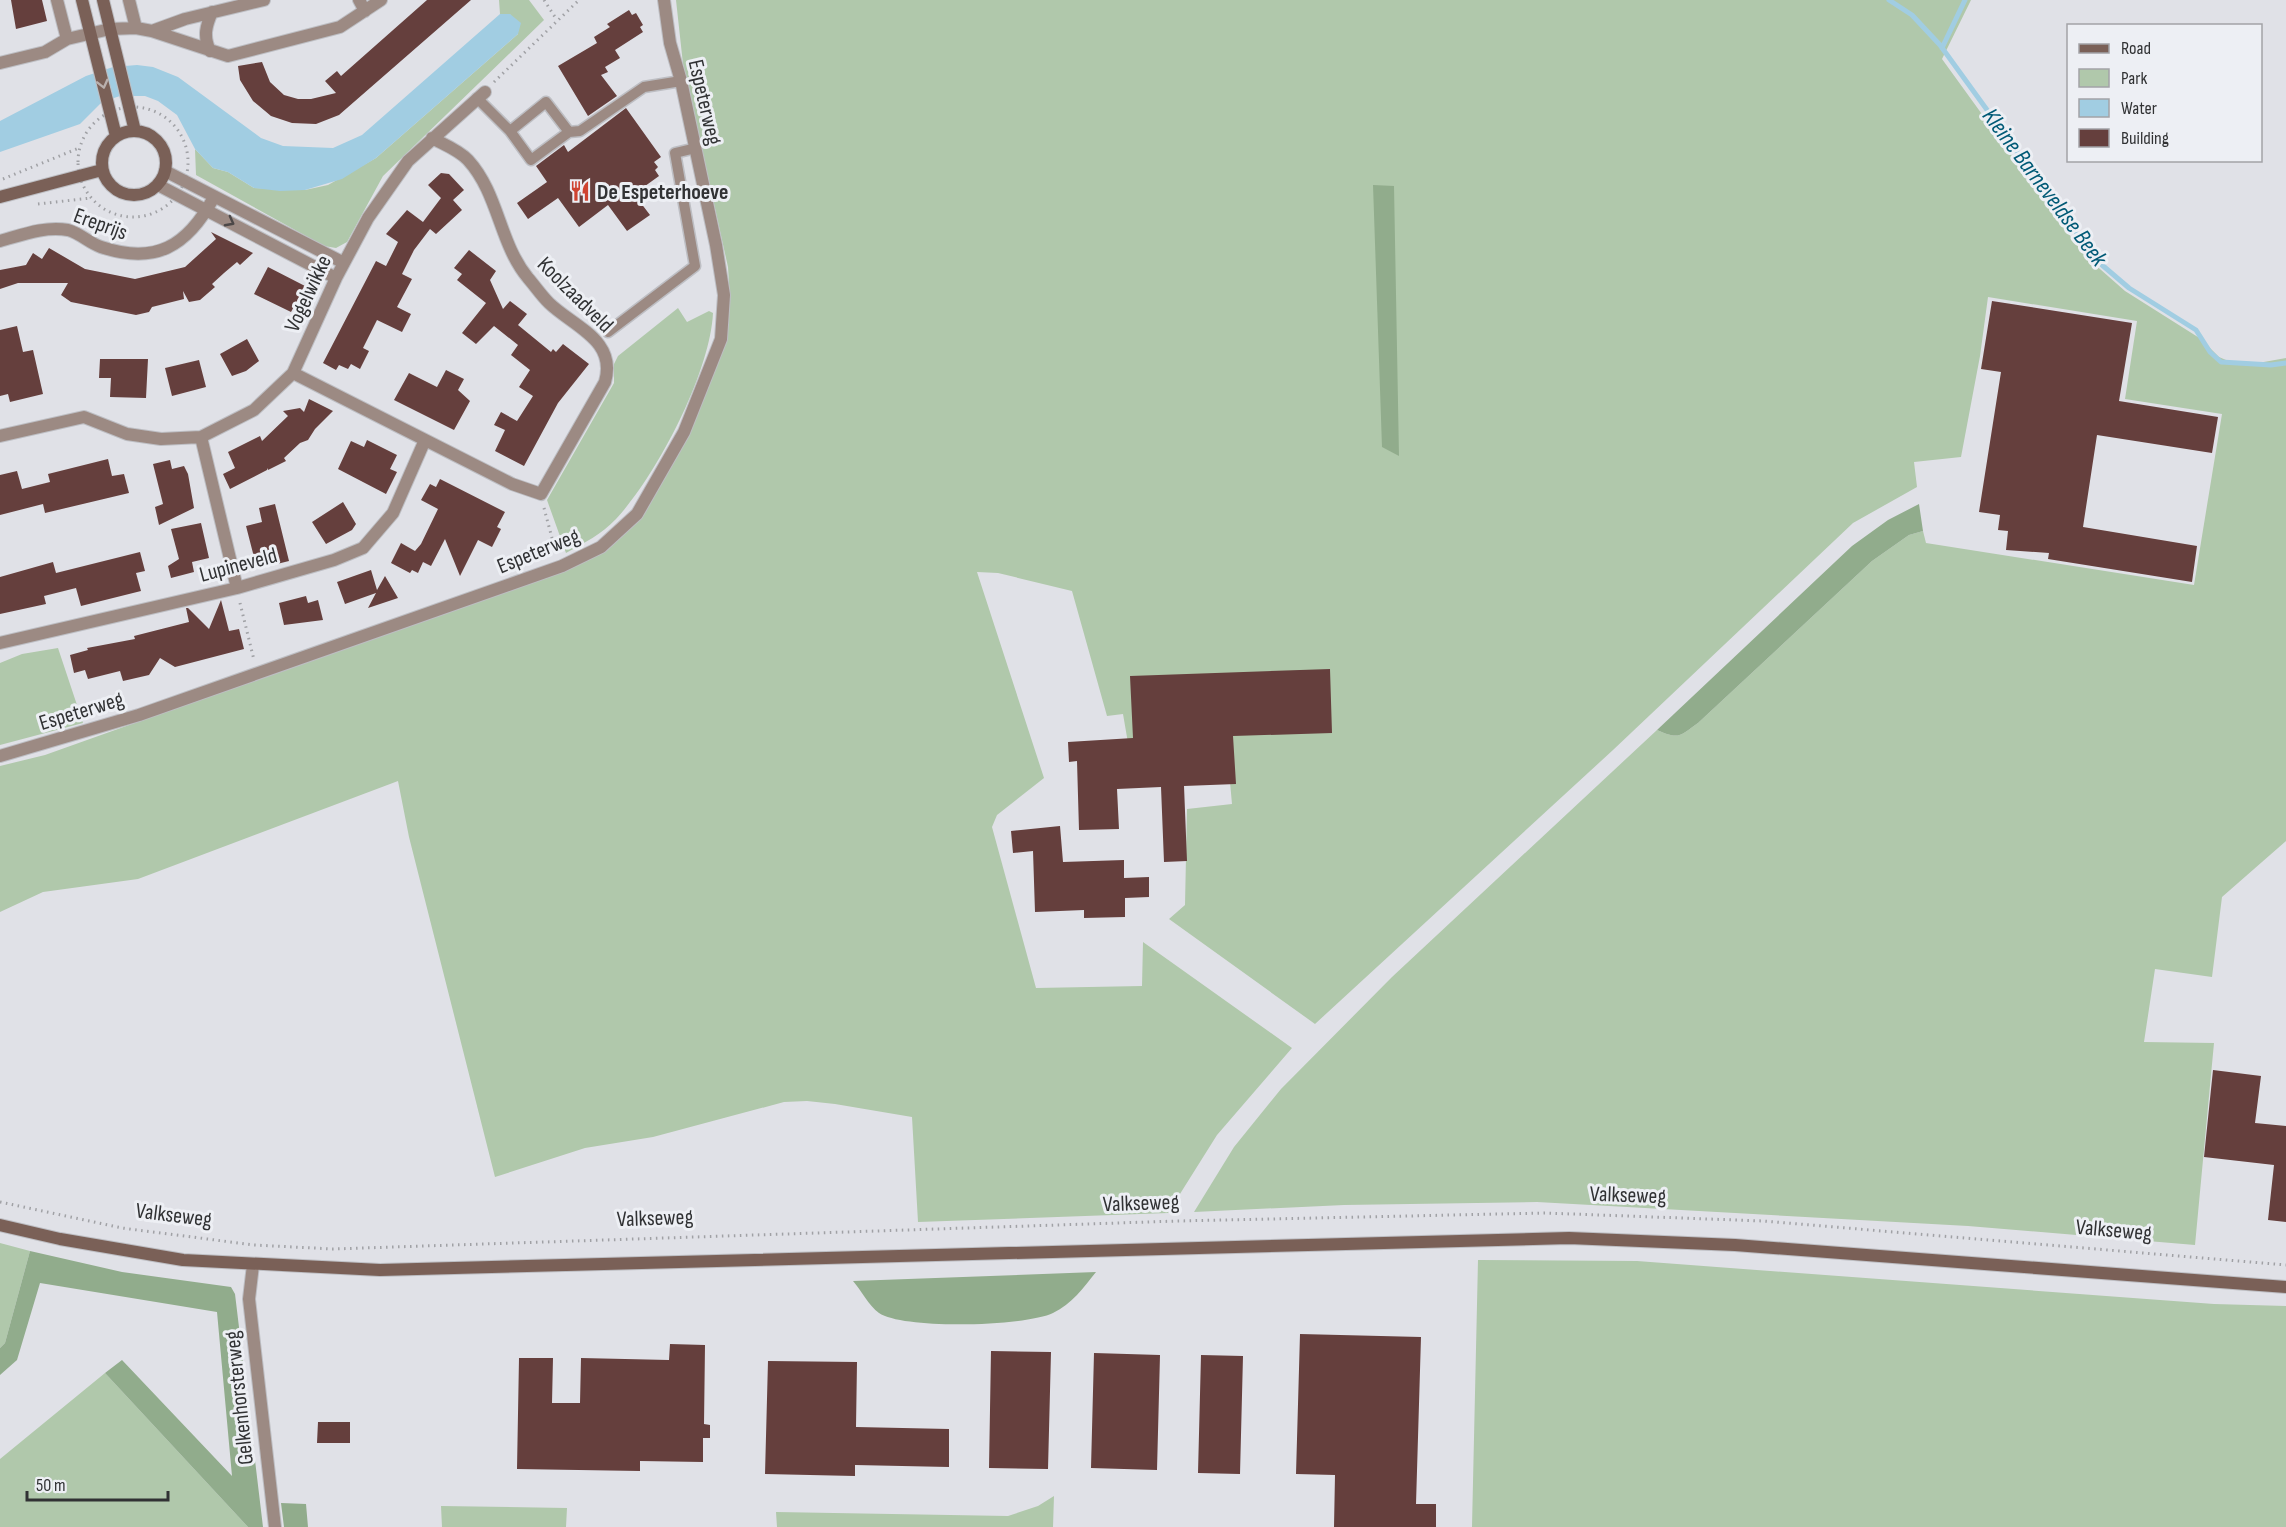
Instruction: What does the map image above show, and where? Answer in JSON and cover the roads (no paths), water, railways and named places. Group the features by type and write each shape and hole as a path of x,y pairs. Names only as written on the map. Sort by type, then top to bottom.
{"main road":[{"path":"82,0 116,136"},
{"path":"103,0 135,131"},
{"path":"135,131 153,137 164,152 165,171 158,184 141,195 121,193 113,187 102,170 104,151 116,136 135,131"},
{"path":"0,197 102,170"},
{"name":"Valkseweg","path":"0,1225 60,1239 183,1260 392,1270 1569,1238 1735,1245 2286,1287"}],"street":[{"path":"57,0 67,39"},
{"path":"129,0 136,28"},
{"path":"152,31 212,12 264,0"},
{"path":"0,63 45,52 67,39 110,29 136,28 228,56 340,27 362,6 381,0"},
{"name":"Espeterweg","path":"0,756 139,715 584,557 601,547 637,514 684,432 721,339 724,295 696,148 670,43 664,0"},
{"path":"210,51 206,27 212,12"},
{"name":"Vogelwikke","path":"0,436 84,417 127,434 161,439 201,437 254,410 293,373 336,278 368,218 402,171 432,138 481,95"},
{"name":"Koolzaadveld","path":"425,440 512,484 541,494 605,382 609,367 605,354 594,338 549,303 521,269 506,240 497,208 482,178 466,158 432,138"},
{"path":"165,171 344,263"},
{"path":"158,184 336,278"},
{"name":"Ereprijs","path":"0,241 46,228 70,231 98,246 129,255 166,250 190,232 214,197"},
{"path":"293,373 425,440"},
{"path":"201,437 237,588"},
{"name":"Lupineveld","path":"0,643 237,588 334,560 363,548 393,513 425,440"},
{"name":"Gelkenhorsterweg","path":"253,1265 249,1299 274,1527"}],"lane":[{"path":"481,95 531,160 569,132 580,131 644,87 681,81"},
{"path":"510,131 546,102 569,132"},
{"path":"608,332 695,266 675,153 696,148"}],"water":[{"path":"500,14 510,14 521,23 518,34 376,158 342,179 305,190 280,191 254,188 228,172 213,168 195,149 177,115 158,101 145,96 120,96 102,102 80,124 0,152 0,121 86,76 113,67 137,65 153,67 178,77 261,138 283,146 333,148 362,135"}],"waterway":[{"name":"Kleine Barneveldse Beek","path":"1889,0 1912,15 1940,45 2095,259 2129,288 2196,330 2210,352 2221,362 2271,365 2286,363"},
{"path":"1942,48 1965,0"}],"place":[{"name":"De Espeterhoeve","path":"580,191"}]}
